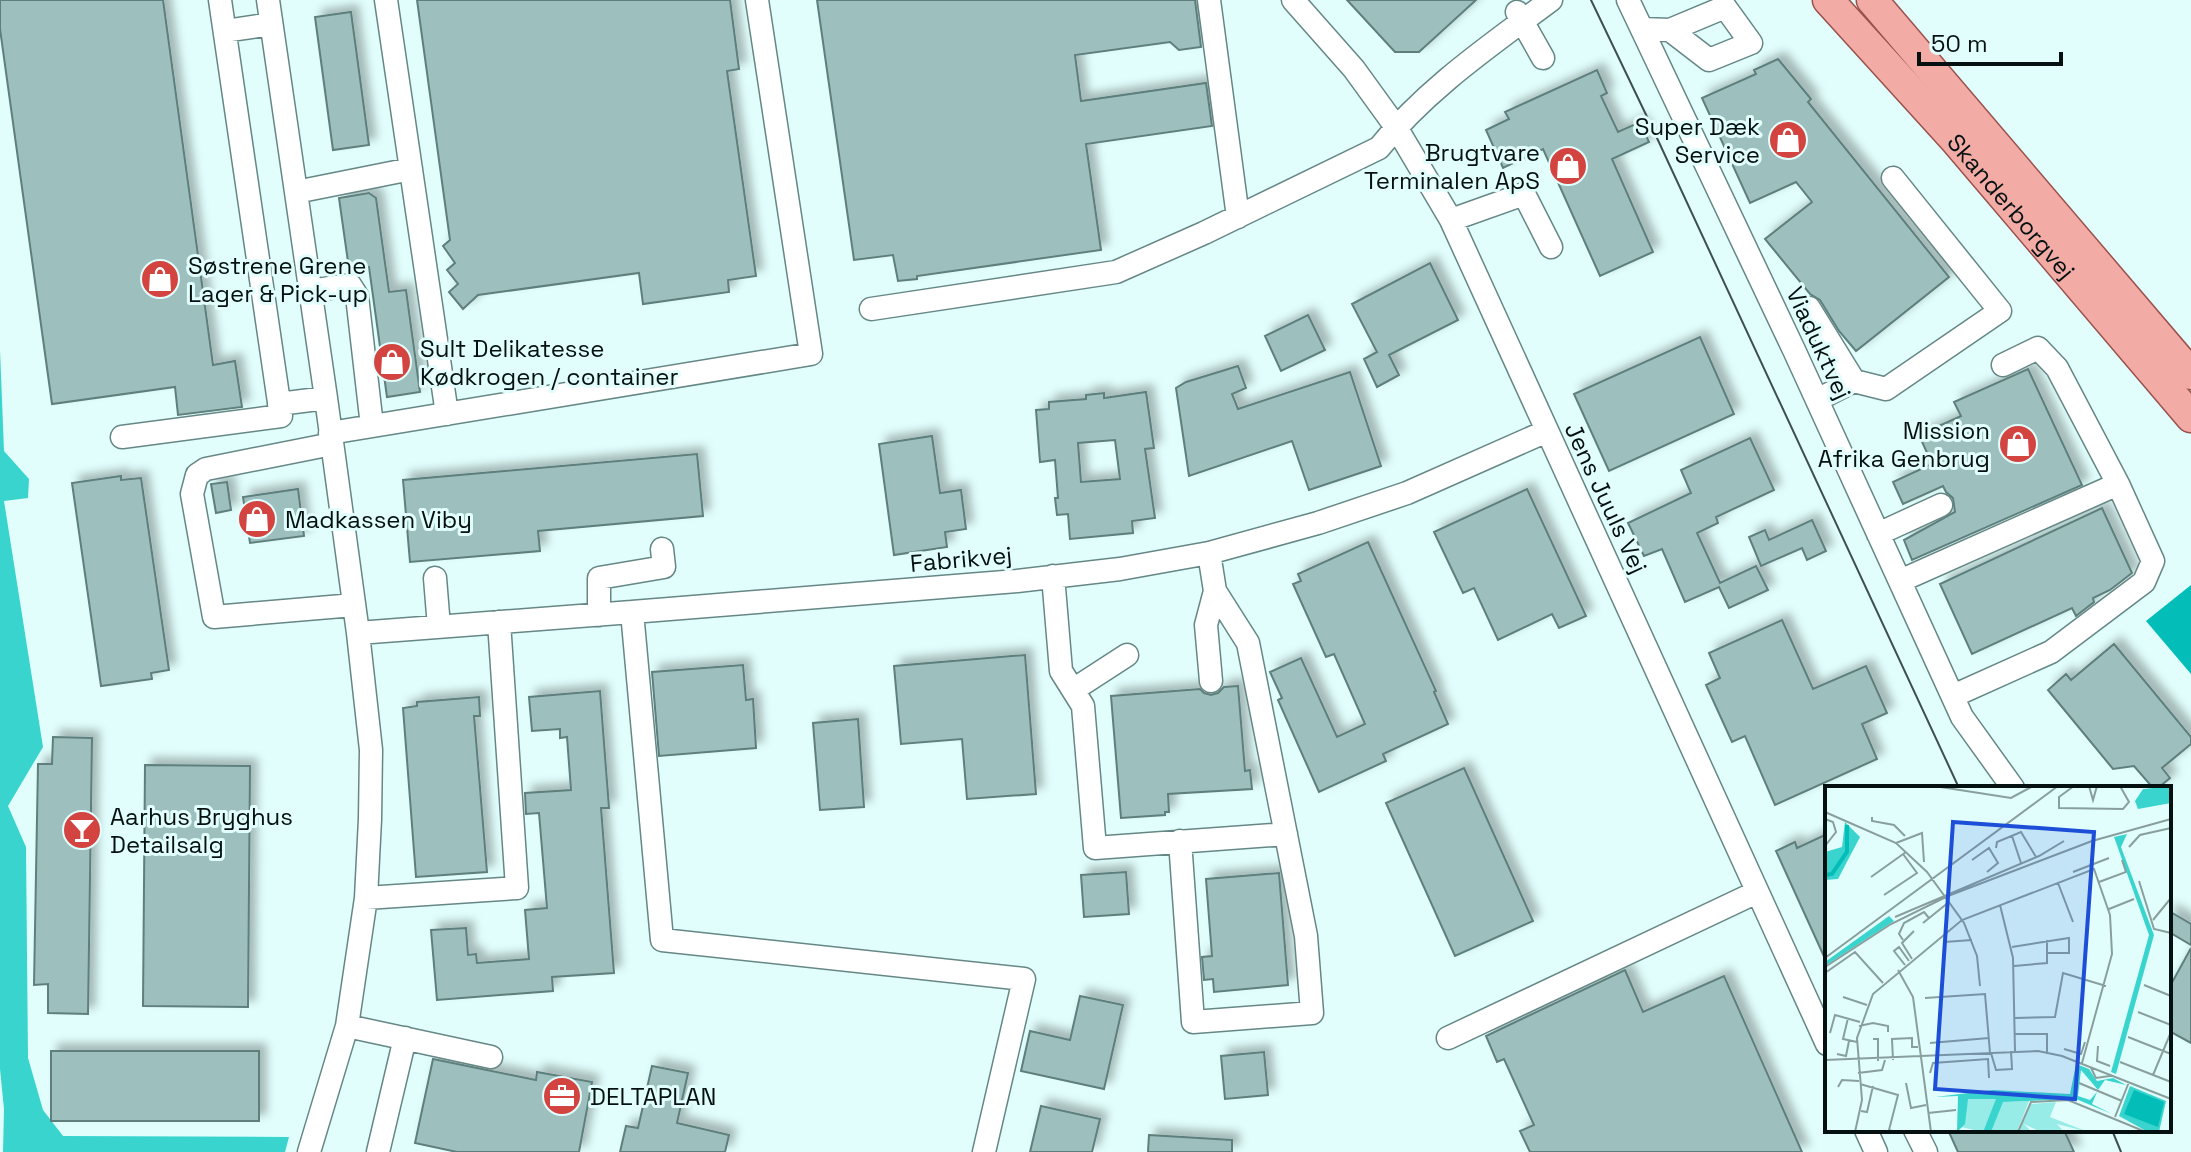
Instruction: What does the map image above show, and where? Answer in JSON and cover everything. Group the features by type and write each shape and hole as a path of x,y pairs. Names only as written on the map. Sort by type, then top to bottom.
{"main road":[{"name":"Skanderborgvej","path":"1828,0 1957,142 2191,417"},
{"name":"Skanderborgvej","path":"1872,0 2191,374"}],"street":[{"path":"122,437 281,416 220,0"},
{"path":"268,0 326,398 371,750 366,898 347,1026 309,1152"},
{"path":"386,0 447,414"},
{"path":"354,605 214,617 192,494 197,475 206,469 372,426 811,354 757,0"},
{"path":"1209,0 1238,217"},
{"name":"Jens Juuls Vej","path":"1293,0 1354,69 1396,127 1451,220 1825,1040"},
{"name":"Viaduktvej","path":"1628,0 1817,400 1962,717 2012,786"},
{"path":"871,309 1116,272 1157,255 1379,148 1396,127 1531,7 1543,58"},
{"path":"225,31 271,24"},
{"path":"1642,29 1670,30"},
{"path":"296,192 411,169"},
{"path":"1817,400 1854,381 1886,389 2000,311 1893,178"},
{"path":"1451,220 1524,194 1551,247"},
{"path":"310,291 350,285 357,296 372,426"},
{"path":"1809,308 1854,381"},
{"path":"1953,696 2051,652 2144,582 2153,561 2118,484 2057,368 2038,348 2003,365"},
{"path":"279,404 326,398"},
{"name":"Fabrikvej","path":"358,633 1120,569 1209,553 1318,523 1407,493 1547,431"},
{"path":"1900,581 2118,484"},
{"path":"1878,534 1941,505"},
{"path":"599,615 599,578 664,567 662,549"},
{"path":"1180,841 1193,1022 1312,1013 1306,936 1248,643 1215,591 1209,553"},
{"path":"1053,576 1061,671 1083,706 1095,848 1286,834"},
{"path":"435,578 439,627"},
{"path":"1211,681 1206,625 1215,591"},
{"path":"632,612 662,940 1024,979 984,1152"},
{"path":"366,898 517,888 499,622"},
{"path":"1073,690 1127,655"},
{"path":"1448,1038 1757,892"},
{"path":"347,1026 491,1057"},
{"path":"378,1152 405,1038"},
{"path":"1867,1132 1876,1152"},
{"path":"1916,1132 1926,1152"}],"shaded area":[{"path":"0,350 4,451 29,479 28,498 4,501 43,747 8,806 26,847 28,1058 43,1110 63,1136 289,1137 285,1152 3,1152 4,1109 0,1069"},
{"path":"2191,585 2191,674 2146,621"}],"building":[{"path":"0,0 163,0 213,365 235,361 242,407 178,415 175,387 52,404 0,29"},
{"path":"417,0 730,0 739,69 727,71 756,276 728,280 729,292 643,304 639,273 478,295 463,309 449,292 458,284 447,270 455,263 443,246 450,240"},
{"path":"817,0 1195,0 1201,47 1179,50 1170,42 1075,55 1081,101 1206,83 1212,126 1086,144 1101,250 898,281 893,255 854,260"},
{"path":"1347,0 1476,0 1419,52 1395,52"},
{"path":"351,12 369,145 333,150 315,17"},
{"path":"1778,59 1811,99 1808,102 1949,277 1856,351 1820,300 1810,294 1765,239 1812,202 1796,182 1750,203 1702,98 1756,74 1754,70"},
{"path":"1597,70 1607,93 1601,96 1618,132 1640,122 1649,142 1612,159 1653,252 1600,276 1543,149 1503,168 1486,130 1509,119 1505,112"},
{"path":"369,193 376,198 389,292 406,290 420,392 387,397 369,267 349,269 339,198"},
{"path":"1430,263 1458,320 1389,355 1399,375 1377,387 1364,359 1377,352 1352,304"},
{"path":"1308,315 1325,350 1281,371 1265,336"},
{"path":"1700,337 1734,414 1609,471 1574,394"},
{"path":"1238,366 1246,388 1232,394 1238,409 1350,372 1381,466 1309,490 1292,441 1189,476 1176,388"},
{"path":"2028,369 2082,485 1912,560 1904,540 1955,512 1953,498 1943,486 1903,504 1893,482 1932,464 1919,435 1961,416 1954,402"},
{"path":"1146,392 1154,448 1145,449 1155,518 1132,521 1133,533 1070,539 1068,514 1057,515 1055,460 1040,462 1036,410 1049,409 1049,402 1086,399 1086,395 1104,393 1104,398","holes":["1115,440 1120,479 1081,482 1078,443"]},
{"path":"932,436 940,493 961,490 966,529 945,532 947,547 894,555 879,444"},
{"path":"1750,438 1774,490 1716,517 1718,523 1697,533 1720,583 1756,566 1768,590 1729,608 1719,587 1685,602 1662,549 1644,556 1628,523 1691,493 1681,470"},
{"path":"697,454 703,516 538,531 540,551 410,562 403,480"},
{"path":"121,476 121,480 141,478 169,670 151,673 152,679 101,686 72,483"},
{"path":"227,482 231,510 216,513 211,484"},
{"path":"298,489 304,536 250,543 243,497"},
{"path":"1527,489 1586,616 1559,628 1552,614 1498,640 1474,588 1463,593 1434,532"},
{"path":"2102,508 2132,573 2110,590 2093,598 2094,602 2076,616 2072,608 1972,654 1940,584"},
{"path":"1812,520 1826,551 1807,560 1802,548 1761,566 1749,537 1765,530 1769,540"},
{"path":"1368,542 1448,724 1383,754 1386,761 1319,792 1278,700 1282,698 1270,672 1301,658 1337,737 1365,724 1334,654 1326,657 1293,584 1301,581 1298,574"},
{"path":"1782,620 1813,689 1866,666 1887,713 1862,724 1877,759 1775,805 1745,736 1732,742 1706,685 1720,678 1709,653"},
{"path":"2114,644 2191,737 2191,744 2162,768 2170,778 2160,786 2151,786 2134,766 2113,769 2048,690 2066,674 2071,680"},
{"path":"1025,655 1036,794 967,799 962,739 901,744 894,666"},
{"path":"743,665 746,700 753,699 756,748 659,756 652,672"},
{"path":"1238,686 1245,771 1250,770 1252,789 1168,794 1169,812 1165,815 1121,818 1111,696 1200,689 1211,695 1224,687"},
{"path":"600,691 609,808 601,808 614,973 552,977 553,991 437,1000 431,930 466,928 468,955 476,954 477,963 529,959 525,910 547,908 539,813 526,814 525,793 571,790 567,737 560,738 560,729 532,731 529,697"},
{"path":"479,697 480,716 474,716 487,872 416,877 403,708 417,706 417,702"},
{"path":"858,719 864,807 820,810 813,723"},
{"path":"53,737 92,738 88,1014 48,1013 48,984 34,985 38,764 52,764"},
{"path":"145,765 250,766 248,1007 143,1006"},
{"path":"1464,768 1533,921 1455,956 1386,803"},
{"path":"1825,835 1825,959 1776,851 1795,842 1797,848"},
{"path":"1126,872 1129,914 1084,917 1081,875"},
{"path":"1279,873 1288,985 1214,992 1213,979 1204,980 1202,957 1212,956 1206,879"},
{"path":"2171,912 2191,924 2191,945 2171,933"},
{"path":"2191,948 2191,1043 2171,1032 2171,984"},
{"path":"1625,970 1643,1012 1724,976 1802,1152 1530,1152 1520,1131 1534,1125 1504,1059 1497,1062 1486,1036"},
{"path":"1080,996 1123,1005 1104,1089 1021,1071 1030,1031 1070,1040"},
{"path":"51,1051 259,1051 259,1121 51,1121"},
{"path":"1264,1052 1268,1095 1225,1099 1221,1056"},
{"path":"433,1059 536,1080 537,1072 592,1082 579,1152 457,1152 415,1143"},
{"path":"652,1066 688,1073 677,1123 729,1135 725,1152 620,1152 626,1126 638,1128"},
{"path":"1041,1106 1100,1119 1092,1152 1030,1152"},
{"path":"1949,1132 2065,1132 2074,1152 1958,1152"},
{"path":"1149,1135 1232,1140 1232,1152 1148,1152"}],"tram line":[{"path":"1591,0 1958,786"},
{"path":"2113,1132 2121,1152"}],"place":[{"name":"Super Dæk Service","path":"1788,140"},
{"name":"Brugtvare Terminalen ApS","path":"1568,166"},
{"name":"Søstrene Grene Lager & Pick-up","path":"160,279"},
{"name":"Sult Delikatesse Kødkrogen / container","path":"392,362"},
{"name":"Mission Afrika Genbrug","path":"2018,444"},
{"name":"Madkassen Viby","path":"257,519"},
{"name":"Aarhus Bryghus Detailsalg","path":"82,830"},
{"name":"DELTAPLAN","path":"562,1096"}]}
